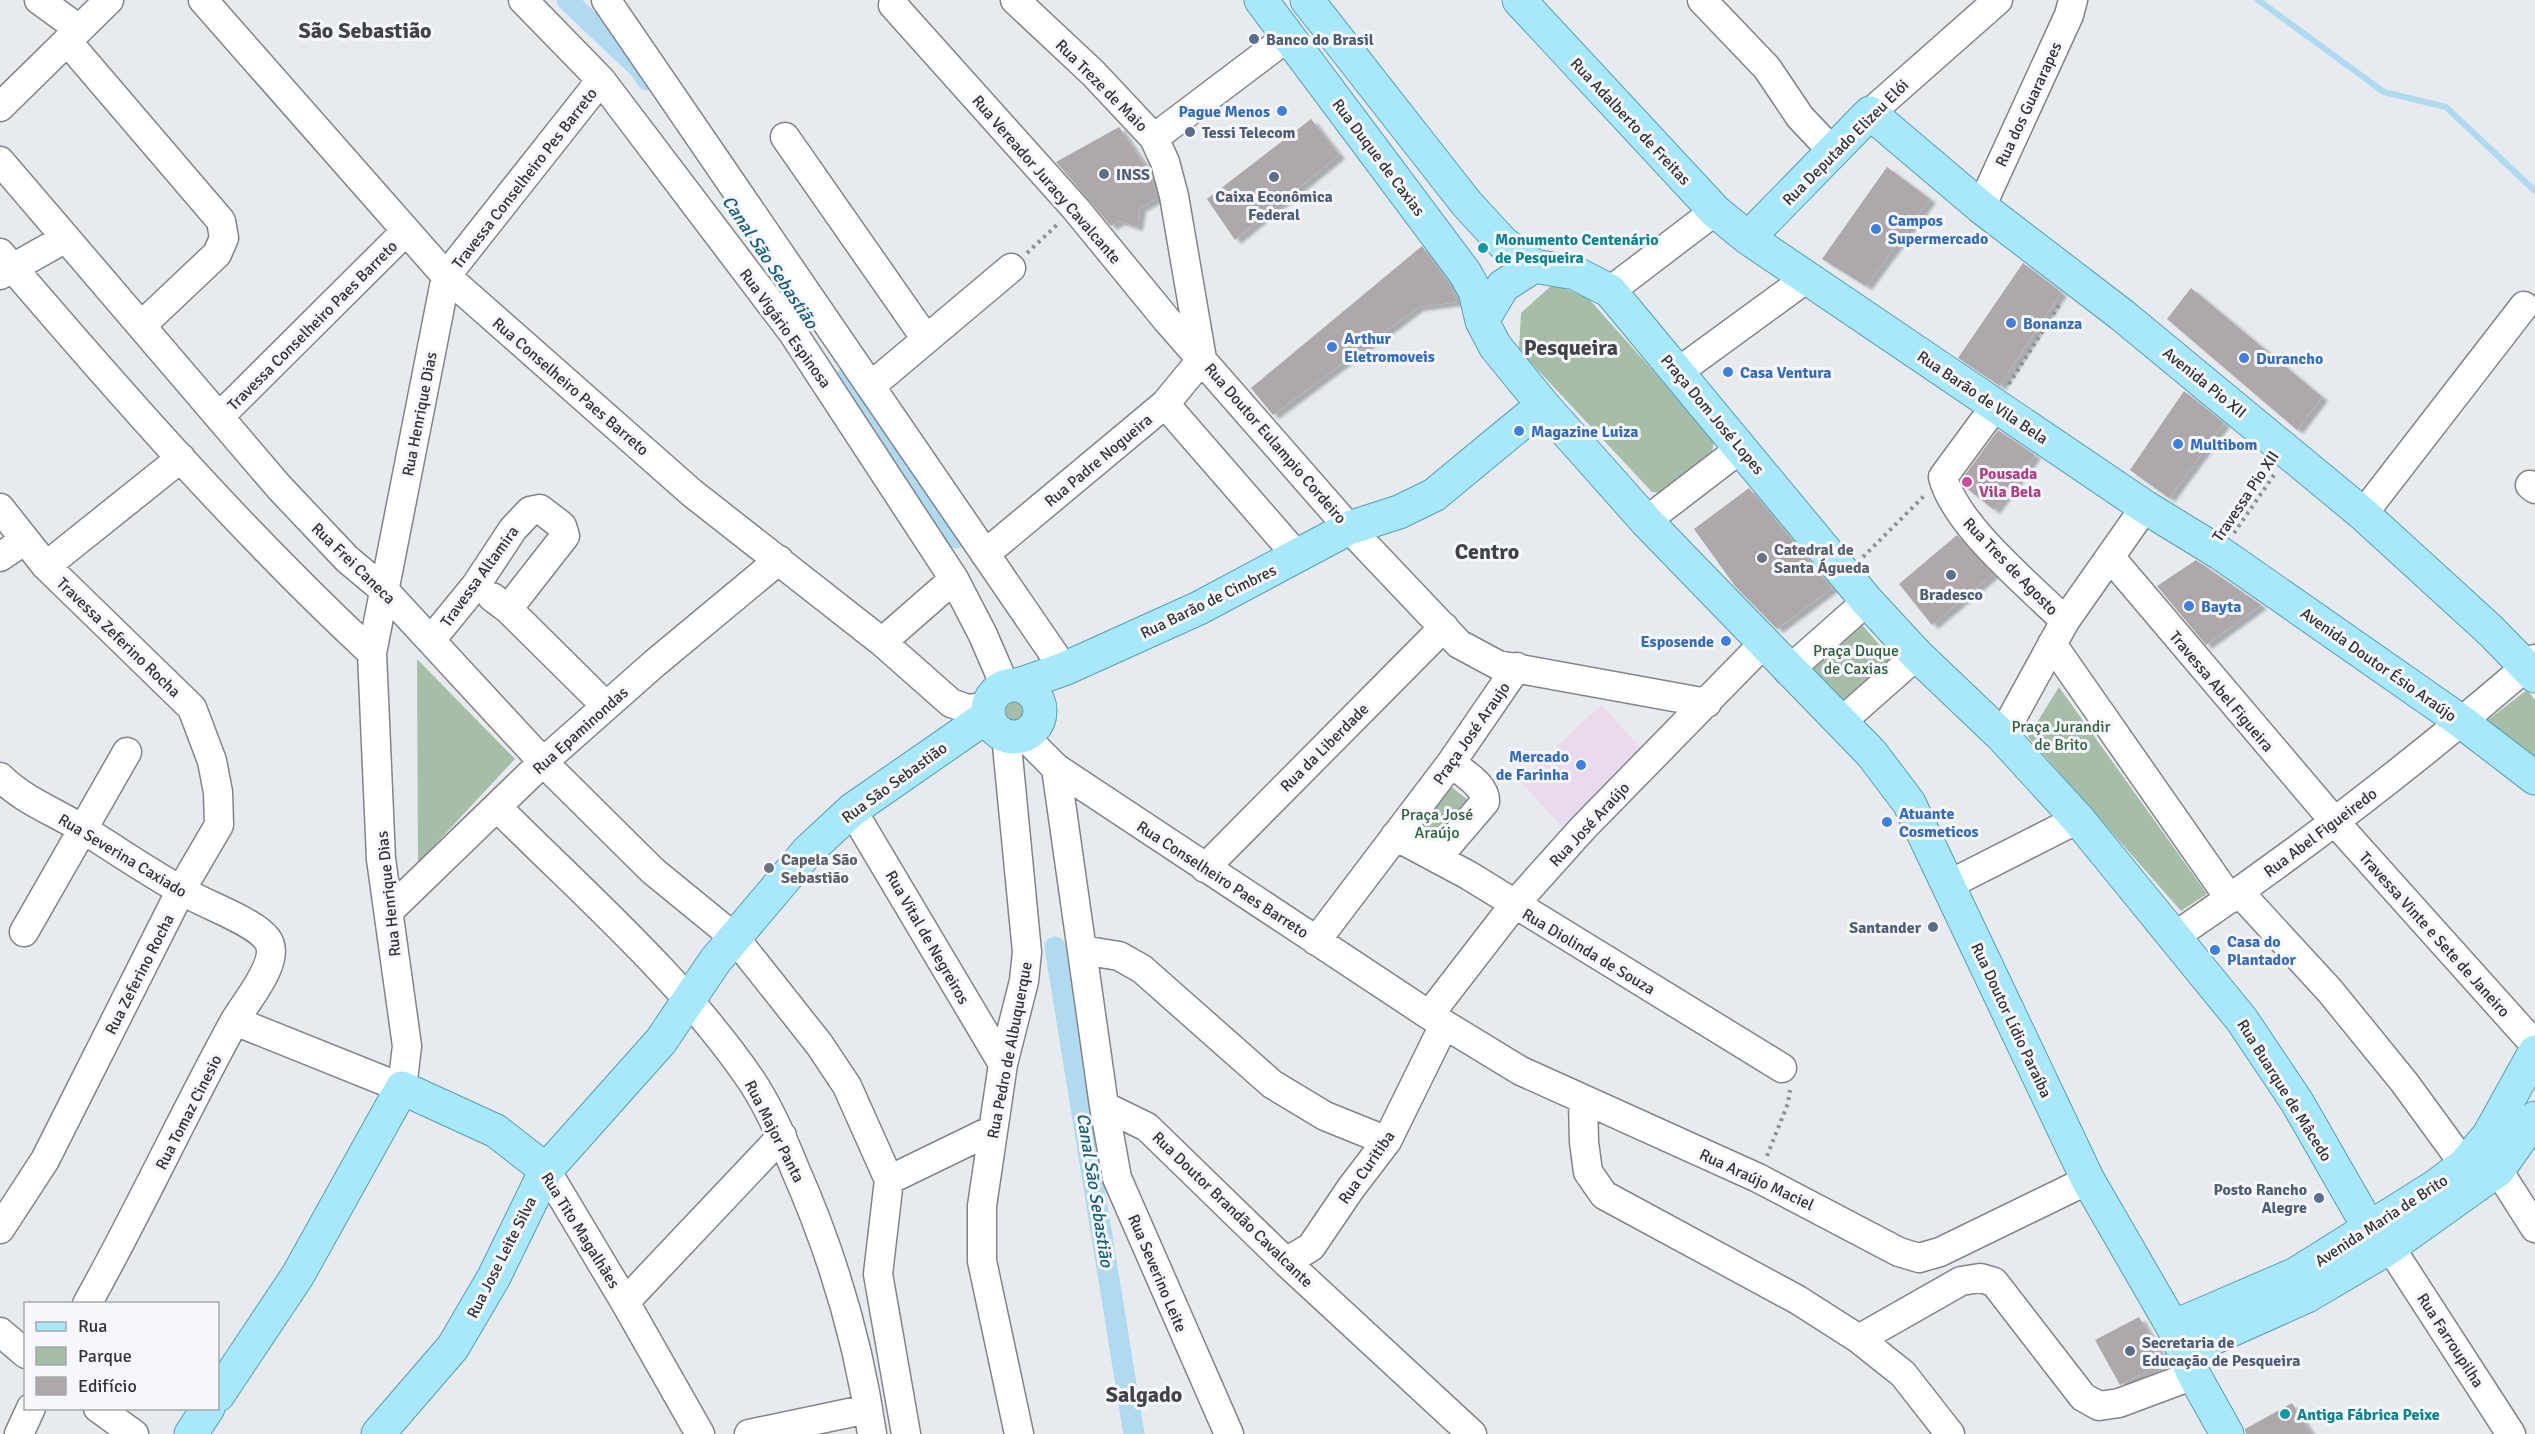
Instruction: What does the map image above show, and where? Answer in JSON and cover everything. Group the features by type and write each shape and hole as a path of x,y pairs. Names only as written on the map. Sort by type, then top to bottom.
{"main road":[{"name":"Rua Duque de Caxias","path":"1261,0 1465,273 1475,291 1482,321"},
{"path":"1307,0 1467,204 1503,243 1534,266 1503,286 1482,321 1495,346 1543,405 1646,521 1788,671"},
{"name":"Rua Adalberto de Freitas","path":"1530,4 1715,211 1748,238"},
{"name":"Rua Deputado Elizeu Elói","path":"1748,238 1870,113"},
{"name":"Avenida Pio XII","path":"1870,113 1981,207 2076,278 2363,513 2532,667"},
{"name":"Rua Barão de Vila Bela","path":"1748,238 2145,507 2220,553"},
{"name":"Praça Dom José Lopes","path":"1534,266 1575,273 1610,291 1740,449 1784,497 1867,601 1917,655 2002,736"},
{"name":"Rua Barão de Cimbres","path":"1064,669 1198,608 1350,528 1399,512 1434,495 1543,405"},
{"name":"Avenida Doutor Ésio Araújo","path":"2220,553 2462,722 2535,778"},
{"path":"1010,710 1064,669"},
{"name":"Rua Doutor Lídio Paraíba","path":"1788,671 1872,754 1909,803 2088,1180 2184,1351 2227,1434"},
{"name":"Rua São Sebastião","path":"735,938 808,851 852,810 1010,710"},
{"path":"2002,736 2078,819 2174,937"},
{"name":"Rua Buarque de Mâcedo","path":"2174,937 2248,1029 2297,1102 2381,1243"},
{"name":"Rua Jose Leite Silva","path":"378,1434 453,1347 494,1277 546,1170 661,1041 715,961 735,938"},
{"name":"Avenida Maria de Brito","path":"2481,1173 2489,1135 2535,1052"},
{"name":"Rua Tito Magalhães","path":"402,1088 496,1131 546,1170"},
{"name":"Rua Henrique Dias","path":"219,1394 298,1275 402,1088"},
{"name":"Avenida Maria de Brito","path":"2184,1351 2307,1296 2481,1173 2535,1118"},
{"path":"191,1434 207,1410"}],"street":[{"path":"39,0 73,35 138,126 221,221 224,237 217,254 142,325"},
{"path":"0,107 109,0"},
{"name":"Rua Conselheiro Paes Barreto","path":"203,0 446,276 692,493 882,642 951,703 968,709 1010,710 1056,768 1436,1020"},
{"name":"Rua Vigário Espinosa","path":"523,0 601,80 793,333 954,579 983,635 1010,710"},
{"path":"607,0 1064,669"},
{"name":"Rua Vereador Juracy Cavalcante","path":"894,0 893,5 1075,208 1202,358"},
{"path":"1702,0 1767,68 1800,117 1833,152"},
{"name":"Rua Deputado Elizeu Elói","path":"1870,113 1998,0"},
{"name":"Rua dos Guararapes","path":"1981,207 2070,15 2073,0"},
{"name":"Rua Treze de Maio","path":"1019,1 1093,73 1154,138 1165,162 1174,196 1202,358"},
{"path":"1154,138 1289,36"},
{"name":"Travessa Conselheiro Pes Barreto","path":"446,276 601,80"},
{"path":"785,137 926,339"},
{"name":"Rua Frei Caneca","path":"0,161 279,487 347,559 384,590 543,762 653,871 735,938"},
{"path":"1610,291 1715,211"},
{"name":"Travessa Conselheiro Paes Barreto","path":"219,417 405,232"},
{"path":"66,238 4,265 181,458 332,616 372,653"},
{"path":"872,385 1011,268"},
{"name":"Rua Henrique Dias","path":"402,1088 407,1046 390,910 381,859 372,653 446,276"},
{"path":"1678,372 1807,278"},
{"path":"2363,513 2524,306"},
{"name":"Rua Padre Nogueira","path":"985,554 1165,404 1202,358"},
{"name":"Rua Doutor Eulampio Cordeiro","path":"1202,358 1350,528 1460,644 1498,665 1707,703"},
{"path":"1165,404 1298,556"},
{"path":"1943,477 1996,405"},
{"path":"1646,521 1740,449"},
{"path":"46,566 181,458"},
{"name":"Rua Tres de Agosto","path":"1943,477 1952,502 1965,521 2059,632"},
{"path":"2002,736 2059,632 2145,507"},
{"name":"Travessa Zeferino Rocha","path":"0,508 46,566 192,708"},
{"name":"Travessa Altamira","path":"431,640 476,585 523,517 535,510 547,513 562,526 565,537 508,609"},
{"path":"0,557 24,540"},
{"name":"Travessa Abel Figueira","path":"2111,558 2335,822"},
{"name":"Rua Epaminondas","path":"390,910 543,762 779,560"},
{"path":"882,642 954,579"},
{"path":"476,585 508,609 606,706"},
{"path":"1788,671 1867,601"},
{"name":"Rua da Liberdade","path":"1205,868 1443,627"},
{"path":"2059,632 2235,895 2330,991 2481,1173 2535,1228"},
{"name":"Rua José Araújo","path":"1436,1020 1514,905 1583,828 1763,644"},
{"path":"1840,723 1917,655"},
{"name":"Praça José Araujo","path":"1316,940 1452,763 1517,667"},
{"name":"Rua Abel Figueiredo","path":"2174,937 2335,822 2532,667"},
{"name":"Rua Zeferino Rocha","path":"0,1229 45,1160 181,890 219,825 218,792 212,761 192,708"},
{"name":"Rua Pedro de Albuquerque","path":"1010,710 1027,952 1024,981 1003,1064 992,1130 982,1206 982,1261 1019,1434"},
{"path":"24,932 127,752"},
{"path":"1437,858 1485,802 1485,795 1481,788 1452,763"},
{"path":"1056,768 1104,1106"},
{"name":"Rua Severina Caxiado","path":"0,777 28,799 82,828 181,890 251,926"},
{"name":"Rua Major Panta","path":"498,808 690,999 752,1081 782,1137 823,1234 846,1312 870,1422"},
{"name":"Rua Vital de Negreiros","path":"852,810 1003,1064"},
{"path":"1948,885 2078,819"},
{"name":"Travessa Vinte e Sete de Janeiro","path":"2335,822 2535,1044"},
{"name":"Rua Diolinda de Souza","path":"1395,836 1437,858 1782,1068"},
{"name":"Rua Tomaz Cinesio","path":"88,1302 131,1225 235,1020 270,964 272,948 266,937 251,926"},
{"path":"735,938 805,1026 847,1086 889,1180 878,1274 906,1434"},
{"path":"1082,950 1119,956 1143,969 1272,1084 1325,1116 1387,1141"},
{"name":"Rua Tito Magalhães","path":"235,1020 402,1088"},
{"name":"Rua Araújo Maciel","path":"1436,1020 1521,1071 1758,1178 1899,1252 1919,1258 1940,1252 2088,1180"},
{"name":"Rua Curitiba","path":"1287,1262 1311,1247 1387,1141 1436,1020"},
{"path":"1582,1100 1588,1172 1604,1196 1798,1300 1859,1339 1903,1374 1950,1434"},
{"name":"Rua Doutor Brandão Cavalcante","path":"1104,1106 1147,1127 1287,1262 1472,1434"},
{"name":"Rua Severino Leite","path":"1104,1106 1117,1178 1229,1434"},
{"path":"889,1180 992,1130"},
{"path":"625,1302 782,1137"},
{"name":"Rua Tito Magalhães","path":"546,1170 700,1434"},
{"name":"Rua Farroupilha","path":"2381,1243 2511,1434"},
{"path":"1859,1339 1961,1281 1980,1278 1994,1282 2083,1397 2099,1406 2120,1403 2184,1351"},
{"path":"0,1332 24,1352"},
{"path":"19,1434 30,1410"},
{"path":"101,1410 134,1434"},
{"path":"749,1434 870,1422"}],"path":[{"path":"1011,268 1075,208"},
{"path":"1996,405 2076,278"},
{"name":"Travessa Pio XII","path":"2220,553 2289,452"},
{"path":"1846,574 1943,477"},
{"path":"1758,1178 1788,1103 1791,1079 1782,1068"}],"shaded area":[{"name":"Mercado de Farinha","path":"1601,705 1642,749 1562,827 1520,781"}],"green space":[{"path":"1553,284 1588,298 1714,439 1712,454 1670,493 1652,492 1519,350 1521,313"},
{"name":"Praça Duque de Caxias","path":"1859,621 1893,661 1842,706 1804,670"},
{"path":"417,659 515,759 418,863"},
{"name":"Praça Jurandir de Brito","path":"2059,687 2207,894 2181,911 2028,737"},
{"path":"2527,690 2535,700 2535,761 2485,722"},
{"path":"1015,691 1025,700 1028,712 1023,722 1003,727 998,698"},
{"name":"Praça José Araújo","path":"1449,785 1473,804 1439,849 1412,828"}],"building":[{"name":"Caixa Econômica Federal","path":"1311,119 1339,155 1235,240 1207,199"},
{"name":"INSS","path":"1119,127 1151,175 1157,198 1140,208 1137,227 1119,221 1111,226 1056,162"},
{"name":"Campos Supermercado","path":"1887,167 1930,199 1866,286 1822,259"},
{"name":"Arthur Eletromoveis","path":"1422,246 1449,283 1457,302 1418,307 1273,415 1251,388"},
{"name":"Bonanza","path":"2023,263 2061,292 2000,386 1958,358"},
{"name":"Durancho","path":"2191,288 2322,397 2297,430 2167,319"},
{"name":"Multibom","path":"2184,391 2224,423 2169,498 2130,470"},
{"path":"1998,430 2035,455 1994,510 1964,486 1962,479"},
{"name":"Catedral de Santa Águeda","path":"1749,488 1832,588 1777,629 1735,586 1694,529"},
{"name":"Bradesco","path":"1957,535 1993,574 1932,625 1899,584"},
{"path":"2196,560 2261,605 2206,645 2157,586"},
{"name":"Secretaria de Educação de Pesqueira","path":"2139,1317 2165,1362 2120,1385 2095,1340"},
{"name":"Antiga Fábrica Peixe","path":"2292,1403 2311,1434 2246,1434 2245,1429"}],"waterway":[{"name":"Canal São Sebastião","path":"567,0 640,69 647,80"},
{"path":"2258,0 2384,92 2446,107 2535,191"},
{"name":"Canal São Sebastião","path":"847,377 955,538"},
{"name":"Canal São Sebastião","path":"1055,947 1134,1434"}],"place":[{"name":"Banco do Brasil","path":"1254,39"},
{"name":"Pague Menos","path":"1282,111"},
{"name":"Tessi Telecom","path":"1190,132"},
{"name":"INSS","path":"1104,174"},
{"name":"Caixa Econômica Federal","path":"1274,177"},
{"name":"Campos Supermercado","path":"1876,229"},
{"name":"Monumento Centenário de Pesqueira","path":"1483,248"},
{"name":"Bonanza","path":"2011,323"},
{"name":"Arthur Eletromoveis","path":"1332,347"},
{"name":"Durancho","path":"2244,358"},
{"name":"Casa Ventura","path":"1728,372"},
{"name":"Magazine Luiza","path":"1519,431"},
{"name":"Multibom","path":"2178,444"},
{"name":"Pousada Vila Bela","path":"1967,482"},
{"name":"Catedral de Santa Águeda","path":"1762,558"},
{"name":"Bradesco","path":"1951,575"},
{"name":"Bayta","path":"2189,606"},
{"name":"Esposende","path":"1726,641"},
{"name":"Mercado de Farinha","path":"1581,765"},
{"name":"Atuante Cosmeticos","path":"1887,822"},
{"name":"Capela São Sebastião","path":"769,868"},
{"name":"Santander","path":"1933,927"},
{"name":"Casa do Plantador","path":"2215,950"},
{"name":"Posto Rancho Alegre","path":"2319,1198"},
{"name":"Secretaria de Educação de Pesqueira","path":"2130,1351"},
{"name":"Antiga Fábrica Peixe","path":"2285,1414"}],"district":[{"name":"São Sebastião","path":"365,30"},
{"name":"Pesqueira","path":"1571,347"},
{"name":"Centro","path":"1487,551"},
{"name":"Salgado","path":"1144,1394"}]}
